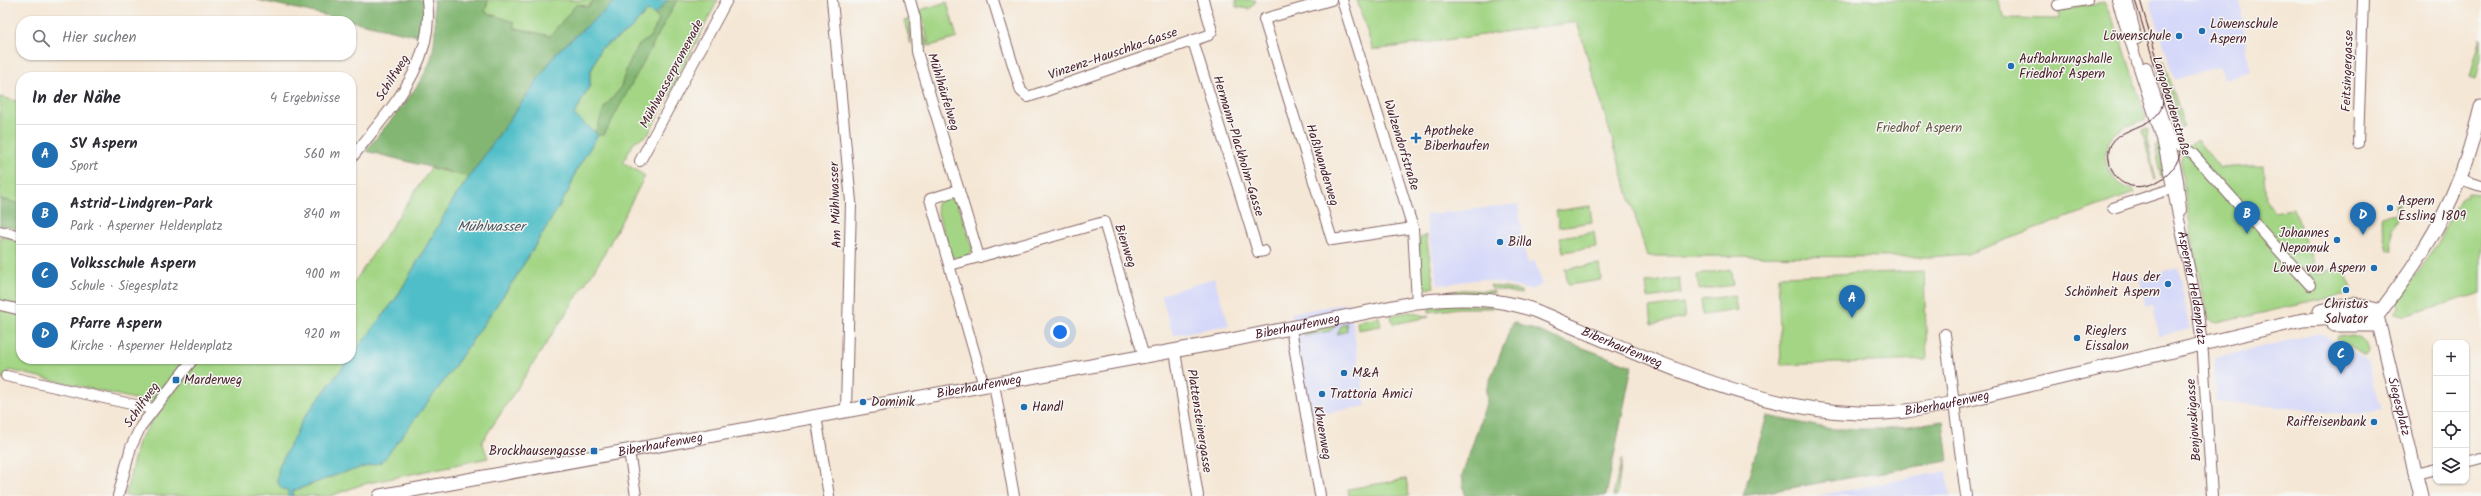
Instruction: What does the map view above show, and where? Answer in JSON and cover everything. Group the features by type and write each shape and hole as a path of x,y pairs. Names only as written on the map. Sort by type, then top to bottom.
{"main road":[{"path":"2378,317 2429,241 2460,179 2481,107"},
{"name":"Biberhaufenweg","path":"380,496 406,493 846,410 1175,351 1291,329 1417,302 1472,298 1518,305 1718,384 1769,401 1857,414 1906,411 1954,403 2202,343"},
{"name":"Asperner Heldenplatz","path":"2202,343 2303,320 2378,317"},
{"name":"Siegesplatz","path":"2378,317 2421,496"}],"street":[{"name":"Schilfweg","path":"356,152 415,71 428,34 427,0"},
{"name":"Mühlwasserpromenade","path":"640,161 727,0"},
{"name":"Am Mühlwasser","path":"832,0 851,202 846,410"},
{"name":"Mühlhäufelweg","path":"910,0 915,18 917,52 979,258"},
{"name":"Vinzenz-Hauschka-Gasse","path":"993,0 1021,91 1025,96 1209,35 1212,31 1204,0"},
{"name":"Haßlwanderweg","path":"1331,0 1264,19 1332,240 1413,228"},
{"name":"Wulzendorfstraße","path":"1342,0 1413,228 1414,281 1417,302"},
{"path":"2058,5 2087,0"},
{"name":"Langobardenstraße","path":"2117,0 2177,173"},
{"name":"Langobardenstraße","path":"2127,0 2165,139"},
{"name":"Feitsingergasse","path":"2358,143 2363,0"},
{"name":"Hermann-Plackholm-Gasse","path":"1192,41 1258,252 1264,251"},
{"path":"2165,139 2193,154 2310,285"},
{"name":"Asperner Heldenplatz","path":"2165,139 2175,187 2182,207 2179,224 2196,305 2202,343"},
{"name":"Asperner Heldenplatz","path":"2175,187 2177,173"},
{"path":"2460,179 2481,186"},
{"path":"2112,208 2175,187"},
{"path":"959,190 930,199 989,385 1014,496"},
{"name":"Bienweg","path":"979,258 1102,221 1106,225 1144,356"},
{"path":"0,231 16,235"},
{"path":"950,265 979,258"},
{"path":"0,306 16,309"},
{"name":"Khuenweg","path":"1291,329 1320,495"},
{"path":"1945,334 1966,496"},
{"name":"Benjowskigasse","path":"2202,343 2212,496"},
{"name":"Plattensteinergasse","path":"1175,351 1198,496"},
{"name":"Schilfweg","path":"118,496 132,443 153,409 189,364"},
{"path":"6,376 153,409"},
{"path":"816,416 829,496"},
{"path":"629,451 636,496"},
{"path":"2469,461 2481,458"},
{"path":"2416,474 2433,470"}],"shaded area":[{"name":"Löwenschule Aspern","path":"2153,0 2240,0 2250,72 2223,80 2219,66 2175,80 2151,4"},
{"path":"1518,204 1525,254 1528,263 1535,261 1542,285 1530,290 1481,279 1438,285 1425,215"},
{"path":"2178,267 2190,329 2158,337 2153,305 2145,307 2141,278"},
{"path":"1214,278 1229,325 1173,335 1161,295"},
{"path":"1349,303 1366,406 1310,416 1291,313"},
{"path":"2320,333 2367,361 2382,410 2358,415 2215,401 2214,358"},
{"path":"1947,471 1951,496 1815,496"}],"green space":[{"path":"257,0 424,0 423,37 356,22 356,16 329,16"},
{"path":"433,0 488,0 485,12 514,22 514,28 550,36 577,4 588,7 594,0 617,0 558,51 469,177 366,151 404,104 422,78 428,66 432,55 435,35"},
{"path":"488,0 594,0 588,7 577,4 550,36 512,27 484,12"},
{"path":"668,0 677,0 604,135 598,135 593,132 597,129 604,108 620,89 628,65 638,46 650,37 659,20 655,14"},
{"path":"677,0 718,0 648,135 635,141 623,162 645,176 602,258 482,442 488,458 364,484 330,496 293,496 293,491 336,475 447,377 514,280 569,190 577,169"},
{"path":"1236,0 1256,1 1249,9 1236,7"},
{"name":"Friedhof Aspern","path":"1357,0 1659,0 1660,2 1668,0 1998,0 2005,18 2059,19 2058,10 2104,2 2121,38 2146,120 2118,131 2109,142 2105,159 2111,175 2117,182 2124,187 2133,190 2134,193 1967,254 1930,257 1647,256 1577,22 1373,50"},
{"path":"947,2 957,38 930,46 920,10"},
{"path":"647,11 650,11 659,20 650,37 638,47 628,65 620,89 604,108 597,129 593,132 574,115 590,85 590,74 600,49 630,30"},
{"path":"910,19 911,44 904,21"},
{"path":"921,24 928,46 921,48"},
{"path":"2481,37 2481,58 2476,79 2470,77"},
{"path":"2164,60 2184,125 2181,129 2161,61"},
{"path":"0,97 16,101 16,203 0,199"},
{"path":"2148,128 2147,139 2156,180 2142,130"},
{"path":"2197,140 2220,168 2263,165 2266,199 2274,212 2293,209 2318,275 2344,266 2352,293 2216,323 2209,320 2195,257 2180,163 2184,149"},
{"path":"2160,143 2165,175 2162,177 2155,146"},
{"path":"431,168 469,177 453,200 397,297 356,350 356,280"},
{"path":"2467,193 2481,194 2481,293 2404,316 2394,314 2400,306 2396,305 2432,252 2462,196 2465,198"},
{"path":"952,196 956,198 973,249 969,255 957,259 951,255 936,207 939,200"},
{"path":"0,199 16,203 16,229 0,225"},
{"path":"2400,203 2401,209 2392,229 2393,250 2388,251 2381,216 2396,213 2396,204"},
{"path":"1590,206 1592,222 1559,227 1556,211"},
{"path":"1594,232 1596,247 1563,252 1560,237"},
{"path":"1426,235 1434,287 1426,289 1420,278 1418,251 1420,238"},
{"path":"0,236 16,239 16,305 0,301"},
{"path":"1599,264 1601,280 1568,285 1565,269"},
{"path":"1730,269 1733,285 1699,290 1697,275"},
{"path":"1924,271 1927,360 1781,365 1778,276"},
{"path":"1679,278 1681,293 1648,298 1646,283"},
{"path":"1490,285 1521,291 1521,294 1491,288"},
{"path":"1462,290 1494,291 1494,293 1436,294"},
{"path":"1734,295 1737,310 1703,315 1701,300"},
{"path":"1683,303 1685,318 1652,324 1650,308"},
{"path":"1452,304 1492,306 1492,308 1459,308 1429,312 1429,308"},
{"path":"0,309 16,313 16,364 183,364 152,403 9,370 7,379 0,378"},
{"path":"1410,312 1429,317 1394,324 1390,315"},
{"path":"1379,317 1381,326 1358,330 1357,321"},
{"path":"1513,322 1632,366 1606,496 1465,496 1462,476 1487,401 1486,390"},
{"path":"1346,323 1347,331 1337,334 1342,324"},
{"path":"1337,325 1330,331 1304,336 1305,330"},
{"path":"2338,335 2353,336 2361,339 2364,342 2368,352 2366,355 2362,355 2337,339"},
{"path":"196,364 345,364 303,419 288,496 125,496 138,442 161,407"},
{"path":"1767,416 1831,429 1889,429 1943,421 1948,461 1743,496"},
{"path":"1622,459 1617,496 1613,496"},
{"path":"1406,479 1409,496 1349,496 1348,489"}],"water":[{"name":"Mühlwasser","path":"617,0 668,0 655,14 647,11 630,30 600,49 590,74 590,85 574,115 598,135 577,169 569,190 514,280 447,377 382,462 336,475 293,491 293,496 288,496 288,491 281,488 277,481 279,466 303,419 345,364 356,364 356,350 397,297 453,200 558,51"}],"tram line":[{"path":"2135,0 2162,89 2162,105 2157,115 2114,140 2109,150 2110,165 2117,178 2127,185 2140,187 2153,184 2165,176 2175,166 2180,152 2180,136 2140,0"}],"place":[{"name":"Löwenschule Aspern","path":"2202,31"},
{"name":"Löwenschule","path":"2179,36"},
{"name":"Aufbahrungshalle Friedhof Aspern","path":"2011,66"},
{"name":"Apotheke Biberhaufen","path":"1416,138"},
{"name":"Aspern Essling 1809","path":"2390,208"},
{"name":"Astrid-Lindgren-Park","path":"2247,234"},
{"name":"Pfarre Aspern","path":"2363,235"},
{"name":"Johannes Nepomuk","path":"2337,240"},
{"name":"Billa","path":"1500,242"},
{"name":"Löwe von Aspern","path":"2374,268"},
{"name":"Haus der Schönheit Aspern","path":"2168,284"},
{"name":"Christus Salvator","path":"2346,290"},
{"name":"SV Aspern","path":"1852,318"},
{"name":"Rieglers Eissalon","path":"2077,338"},
{"name":"M&A","path":"1344,373"},
{"name":"Volksschule Aspern","path":"2341,374"},
{"name":"Marderweg","path":"176,380"},
{"name":"Trattoria Amici","path":"1322,394"},
{"name":"Dominik","path":"863,402"},
{"name":"Handl","path":"1024,407"},
{"name":"Raiffeisenbank","path":"2374,422"},
{"name":"Brockhausengasse","path":"594,451"}]}
